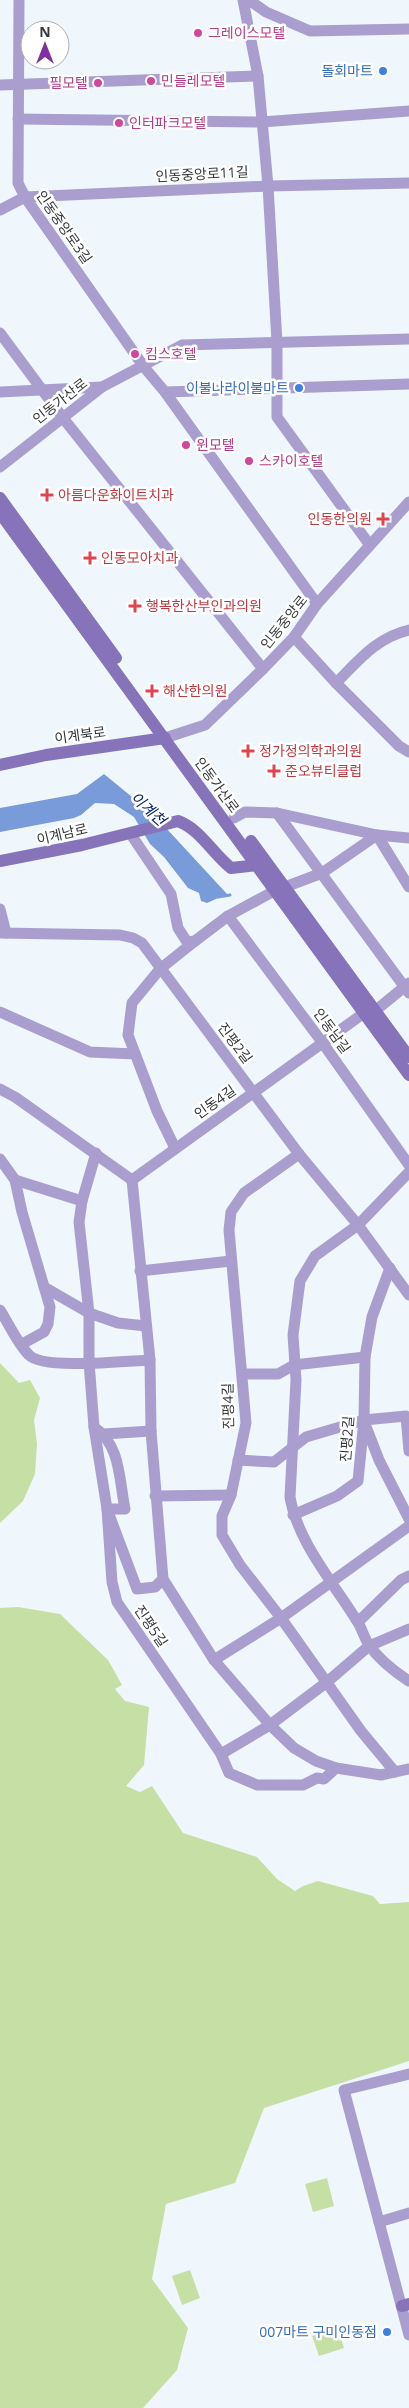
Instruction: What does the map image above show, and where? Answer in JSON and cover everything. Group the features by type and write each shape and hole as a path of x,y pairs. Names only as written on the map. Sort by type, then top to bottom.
{"main road":[{"name":"인동가산로","path":"0,498 258,865 280,888"},
{"name":"인동가산로","path":"0,513 169,737 234,818 280,888 369,1012 409,1075"},
{"name":"이계북로","path":"0,765 46,755 169,737"},
{"name":"이계남로","path":"0,862 178,821 189,825 217,857 231,868 258,865"},
{"name":"인동가산로","path":"369,1012 409,1057"}],"street":[{"name":"인동중앙로3길","path":"20,0 18,183 25,197 144,367 165,392 317,604"},
{"path":"243,0 258,76 268,186 276,342 277,417 369,544"},
{"path":"249,0 266,12 310,31 409,29"},
{"path":"0,85 258,76"},
{"path":"18,119 262,122 409,111"},
{"name":"인동중앙로11길","path":"0,210 25,197 268,186 409,184"},
{"path":"0,333 63,418 263,669"},
{"path":"144,367 182,345 409,339"},
{"name":"인동가산로","path":"0,468 102,387 144,367"},
{"path":"165,392 409,384"},
{"name":"인동가산로","path":"0,392 102,387"},
{"name":"인동중앙로","path":"169,737 205,725 263,669 294,637 317,604 369,544 407,507"},
{"path":"336,683 377,644 397,633 409,630"},
{"path":"294,637 336,683 399,746 409,752"},
{"path":"234,818 245,812 277,813 377,835 409,838"},
{"path":"277,813 407,987"},
{"path":"130,833 171,894 178,928 187,942 195,940"},
{"path":"175,1148 128,1035 132,1003 160,969 228,916 280,888 322,873 377,835"},
{"path":"377,835 409,887"},
{"name":"진평2길","path":"0,909 3,933 120,935 133,938 142,943 299,1154 358,1225 409,1295"},
{"name":"인동남길","path":"228,916 322,1042 409,1165"},
{"name":"인동4길","path":"132,1180 322,1042 407,987"},
{"path":"0,1012 90,1052 135,1054"},
{"path":"0,1089 15,1097 132,1180 150,1360 151,1431 163,1579 214,1660 270,1725 294,1748 316,1762 336,1768 381,1775 409,1769"},
{"name":"진평5길","path":"96,1153 82,1200 79,1222 89,1313 89,1362 94,1427 107,1509 112,1582 117,1602 221,1754 229,1773 257,1785 304,1784 317,1778 324,1779 336,1768"},
{"name":"진평4길","path":"299,1154 244,1193 231,1212 229,1230 231,1261 246,1423 231,1495 222,1516 222,1535 240,1565 281,1618 361,1732 395,1772"},
{"path":"0,1159 15,1180 22,1212 50,1306 48,1324 44,1332 22,1344"},
{"path":"409,1172 358,1225 315,1256 300,1281 293,1335 296,1380 290,1496 293,1516 358,1622 369,1646 396,1672 409,1680"},
{"path":"15,1180 82,1200"},
{"path":"140,1272 231,1261"},
{"name":"진평2길","path":"293,1516 337,1496 358,1481 364,1420 365,1357 372,1317 390,1268"},
{"path":"44,1287 89,1313 118,1323 146,1326"},
{"path":"0,1310 28,1354 41,1362 65,1364 150,1360"},
{"path":"242,1374 278,1374 294,1365 365,1357"},
{"path":"364,1420 379,1460 409,1519"},
{"path":"238,1460 274,1462 306,1437 364,1420 407,1424 409,1451"},
{"path":"94,1427 104,1434 118,1462 125,1509 107,1509 137,1589 155,1587 163,1579"},
{"path":"104,1434 151,1431"},
{"path":"155,1496 231,1495"},
{"path":"214,1660 281,1618 409,1526"},
{"path":"358,1622 405,1578 409,1590"},
{"path":"221,1754 270,1725 327,1682 369,1646 409,1629"},
{"path":"408,2078 344,2090 379,2222 405,2305 409,2335"},
{"path":"379,2222 409,2214"}],"green space":[{"path":"0,1363 19,1383 30,1380 40,1398 34,1420 37,1444 35,1474 23,1501 0,1523"},
{"path":"18,1607 60,1614 108,1660 122,1685 115,1689 125,1701 149,1707 144,1765 126,1786 140,1792 152,1786 183,1833 257,1857 277,1879 295,1891 318,1881 373,1896 380,1904 409,1902 409,2061 264,2108 235,2183 166,2204 152,2279 188,2328 177,2370 143,2408 0,2408 0,1608"},
{"path":"327,2178 334,2206 313,2212 305,2184"},
{"path":"190,2270 200,2298 182,2305 172,2276"},
{"path":"336,2323 344,2348 319,2356 312,2336 324,2327"}],"water":[{"name":"이계천","path":"104,774 154,815 227,894 207,903 201,901 199,893 188,888 164,857 150,844 134,817 114,804 95,803 81,815 74,818 0,832 0,808 77,794"}],"waterway":[{"name":"이계천","path":"218,897 230,895"}],"place":[{"name":"그레이스모텔","path":"198,33"},
{"name":"돌회마트","path":"383,71"},
{"name":"민들레모텔","path":"151,81"},
{"name":"필모텔","path":"98,83"},
{"name":"인터파크모텔","path":"119,123"},
{"name":"킴스호텔","path":"135,354"},
{"name":"이불나라이불마트","path":"299,388"},
{"name":"윈모텔","path":"186,445"},
{"name":"스카이호텔","path":"249,461"},
{"name":"아름다운화이트치과","path":"47,495"},
{"name":"인동한의원","path":"383,519"},
{"name":"인동모아치과","path":"90,558"},
{"name":"행복한산부인과의원","path":"135,606"},
{"name":"해산한의원","path":"152,691"},
{"name":"정가정의학과의원","path":"248,751"},
{"name":"준오뷰티클럽","path":"274,771"},
{"name":"007마트 구미인동점","path":"387,2332"}]}
